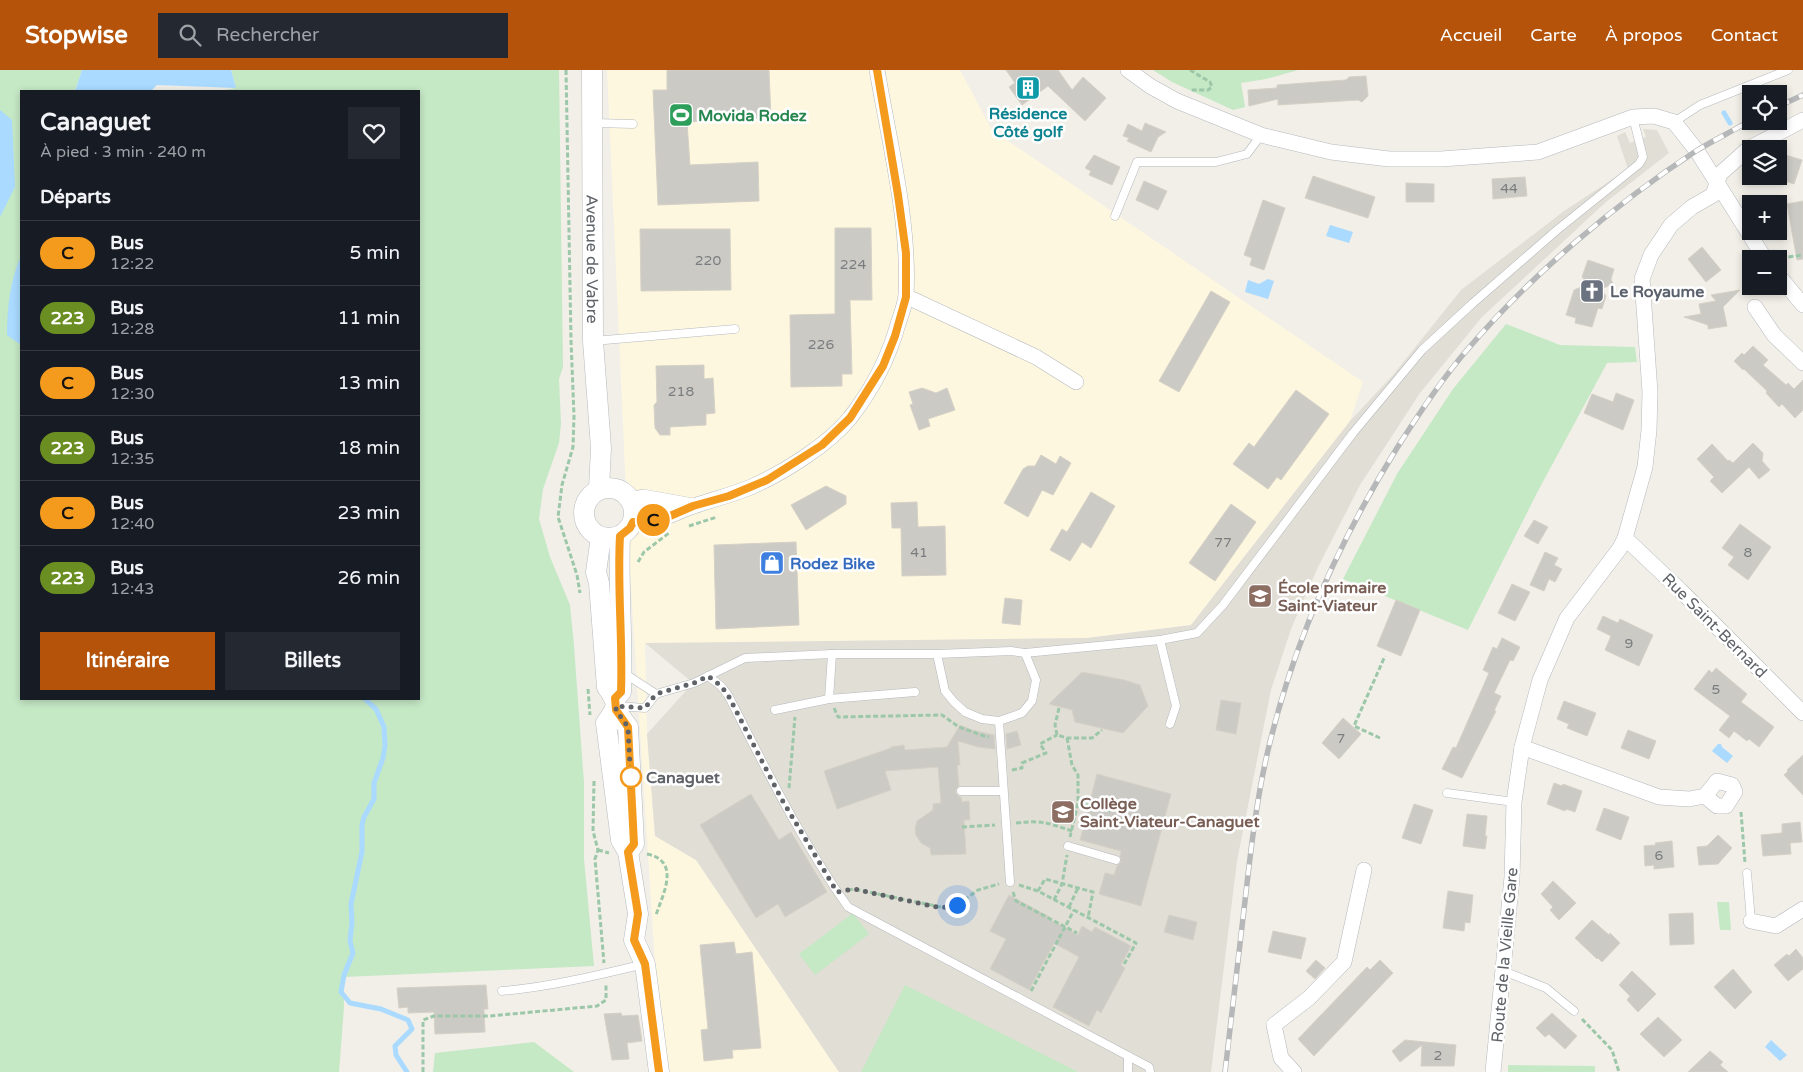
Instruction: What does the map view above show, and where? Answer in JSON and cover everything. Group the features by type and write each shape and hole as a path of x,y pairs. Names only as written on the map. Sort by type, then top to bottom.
{"main road":[{"name":"Avenue de Vabre","path":"592,70 593,340 601,448 616,493"},
{"path":"618,532 593,533 587,526 583,510 586,501 592,494 616,493 634,511 618,532 596,572 607,687 628,727 634,844 628,852 638,914 649,937 645,964 659,1072"},
{"path":"615,705 621,692 622,671 618,532"}],"street":[{"path":"618,532 670,516 693,506 729,496 767,480 822,445 850,418 883,366 895,336 906,297 906,253 877,70"},
{"path":"1128,70 1150,86 1177,101 1261,135 1331,152 1389,159 1441,159 1538,152 1633,118 1654,116 1674,122 1697,151 1759,250"},
{"name":"Route de la Vieille Gare","path":"1493,1072 1512,877 1514,802 1522,747 1540,680 1567,618 1620,548 1625,538 1645,467 1650,430 1649,368 1642,279 1651,255 1671,224 1692,207 1712,196 1720,174 1748,149 1803,120"},
{"path":"1787,286 1803,305"},
{"path":"906,297 1036,357 1076,382"},
{"path":"1755,307 1774,335 1803,363"},
{"path":"616,493 693,506"},
{"name":"Rue Saint-Bernard","path":"1625,538 1803,713"},
{"path":"1522,747 1659,798 1689,799 1705,796 1717,806 1726,806 1732,799"},
{"path":"1294,1072 1281,1058 1274,1026 1309,998 1344,962 1364,870"},
{"path":"1751,921 1776,926 1803,909"}],"lane":[{"path":"1674,122 1700,104 1788,70"},
{"path":"615,705 645,708 656,694 694,683 745,658 832,654 937,654 1011,650 1025,653 1160,640 1196,633 1212,618 1353,433 1422,350 1557,230 1639,164 1643,157 1633,118"},
{"path":"592,123 633,124"},
{"path":"1115,216 1137,162 1216,162 1247,154 1261,135"},
{"path":"593,340 735,329"},
{"path":"1160,640 1176,706 1170,724"},
{"path":"937,654 945,691 954,702 964,712 982,719 998,721 1022,714 1032,701 1036,680 1025,653"},
{"path":"829,699 832,654"},
{"path":"622,671 656,694"},
{"path":"708,676 721,686 728,695 781,798 837,892 848,907 1128,1056 1149,1068 1150,1072"},
{"path":"775,710 829,699 915,692"},
{"path":"998,721 1010,882"},
{"path":"961,791 1002,791"},
{"path":"1446,793 1514,802"},
{"path":"1068,846 1116,860"},
{"path":"1747,873 1751,921"},
{"path":"502,991 528,989 645,964"},
{"path":"1503,972 1546,988 1574,1011"},
{"path":"1128,1056 1128,1072"}],"path":[{"path":"566,70 574,416 573,447 562,485 558,517 577,575 581,595"},
{"path":"1184,90 1208,90 1212,88 1210,82 1190,70"},
{"path":"1787,257 1803,255"},
{"path":"682,528 717,517"},
{"path":"637,564 644,552 673,531"},
{"path":"1380,738 1354,726 1385,656"},
{"path":"588,680 590,718"},
{"path":"829,699 838,717 942,715 959,727 984,736 999,737"},
{"path":"781,798 789,791 795,706"},
{"path":"1057,735 1055,725 1059,708"},
{"path":"1001,770 1022,768 1022,762 1046,753 1040,744 1057,735 1067,738 1092,738 1102,730"},
{"path":"1054,900 1062,884 1078,803 1078,775 1072,765 1067,738"},
{"path":"594,779 593,831 598,850"},
{"path":"1732,799 1741,811 1747,873"},
{"path":"1078,803 1110,811"},
{"path":"1038,891 1045,879 1093,892 1088,918"},
{"path":"1010,882 1016,901 1078,933"},
{"path":"837,892 854,889 941,908 957,905 978,890 1010,882 1038,891 1136,943 1123,966"},
{"path":"1069,907 1078,888"},
{"path":"1031,991 1074,910"},
{"path":"1574,1011 1612,1050 1619,1072"}],"shaded area":[{"path":"607,70 960,70 992,130 1363,382 1350,421 1191,625 1087,638 645,644 647,734 655,836 696,860 839,1072 662,1072 629,558"},
{"name":"École primaire Saint-Viateur","path":"1643,129 1657,130 1669,153 1606,202 1482,317 1420,393 1360,485 1318,567 1291,629 1271,690 1237,861 1211,1072 839,1072 696,860 655,836 647,734 693,683 645,643 1087,638 1191,625 1350,421 1393,375 1461,290 1564,211 1628,169 1617,136 1625,132 1630,143 1646,137"}],"green space":[{"path":"0,70 82,70 75,90 20,90 20,700 420,700 420,90 223,90 236,88 231,70 559,70 563,367 559,379 561,424 559,443 543,489 539,519 550,557 570,605 584,783 584,859 594,966 343,977 344,1007 339,1072 0,1072"},
{"path":"1153,70 1298,70 1266,79 1241,83 1245,107 1233,110 1172,82"},
{"path":"1506,324 1560,345 1635,347 1637,362 1607,363 1538,491 1468,630 1343,579 1397,474 1453,389"},
{"path":"1717,902 1729,902 1731,930 1720,930"},
{"path":"853,913 869,934 815,975 799,954"},
{"path":"905,985 1078,1072 861,1072"},
{"path":"534,1042 574,1072 433,1072 435,1053"},
{"path":"1508,1065 1595,1066 1595,1072 1508,1072"}],"water":[{"path":"82,70 231,70 236,88 157,85 152,90 75,90"},
{"path":"0,110 12,120 15,187 0,217"},
{"path":"1330,225 1353,232 1349,243 1326,236"},
{"path":"20,258 20,344 7,335 10,295"},
{"path":"1268,279 1274,281 1268,299 1245,292 1248,280 1259,284"},
{"path":"1718,744 1721,744 1733,756 1727,763 1712,751"},
{"path":"1771,1040 1787,1055 1780,1061 1765,1047"}],"building":[{"path":"667,70 769,70 771,118 687,122 690,165 758,162 759,201 658,205 653,90 667,90"},
{"path":"1006,70 1058,70 1072,90 1083,77 1106,98 1085,121 1048,86 1022,105 1009,87 1015,83"},
{"path":"1366,76 1368,96 1362,102 1358,100 1278,105 1278,99 1249,106 1248,90 1277,88 1277,85 1346,80 1349,77"},
{"path":"1145,123 1166,132 1158,137 1151,152 1127,141 1129,138 1123,136 1128,124 1142,131"},
{"path":"1094,155 1120,167 1112,185 1089,175 1091,171 1085,168"},
{"path":"1787,155 1802,160 1794,184 1787,182"},
{"path":"1313,176 1375,197 1368,218 1305,198"},
{"path":"1525,177 1527,196 1493,199 1492,179"},
{"path":"1144,181 1167,191 1158,210 1136,200"},
{"path":"1406,183 1434,184 1434,202 1406,202"},
{"path":"1263,200 1285,208 1264,270 1250,265 1252,258 1244,255"},
{"path":"1803,201 1803,259 1797,260 1787,204"},
{"path":"835,228 871,228 872,300 850,300 852,374 842,374 842,386 791,387 790,315 835,314"},
{"path":"640,229 730,229 731,290 641,291"},
{"path":"1702,247 1721,270 1706,282 1688,259"},
{"name":"Le Royaume","path":"1588,260 1614,269 1611,279 1613,284 1601,289 1606,296 1602,309 1598,308 1592,327 1575,323 1576,318 1566,315 1574,290 1588,284 1582,277"},
{"path":"1740,290 1723,307 1727,326 1708,329 1708,325 1684,317 1701,314 1699,304 1716,301 1711,295"},
{"path":"1211,291 1230,302 1179,392 1159,381"},
{"path":"1753,346 1768,360 1763,365 1786,385 1788,383 1794,389 1803,380 1803,410 1795,418 1782,404 1779,407 1766,393 1767,391 1734,361"},
{"path":"704,365 704,379 713,378 715,413 706,414 706,425 670,427 670,435 660,435 655,428 654,405 657,402 656,366"},
{"path":"922,388 936,393 947,388 955,410 928,419 930,426 919,430 910,405 913,404 909,392"},
{"path":"1296,390 1329,414 1281,480 1277,477 1268,489 1233,464 1249,443 1254,447"},
{"path":"1616,393 1634,400 1623,430 1584,413 1592,394 1613,402"},
{"path":"1753,443 1763,453 1762,461 1770,470 1759,479 1749,467 1722,493 1710,481 1714,477 1697,459 1712,444 1728,461 1733,463"},
{"path":"1041,455 1056,464 1060,456 1071,463 1053,495 1042,490 1028,517 1004,503 1023,469 1028,466 1035,466"},
{"path":"826,486 846,496 846,504 806,530 791,505"},
{"path":"1091,492 1115,506 1091,548 1082,542 1070,561 1050,550 1062,529 1067,532"},
{"path":"917,502 918,527 945,526 946,575 902,576 901,528 892,528 891,503"},
{"path":"1231,504 1256,522 1215,581 1189,563"},
{"path":"1534,520 1548,527 1538,544 1524,536"},
{"path":"1740,524 1771,547 1748,580 1728,565 1734,557 1722,548"},
{"path":"796,542 799,625 716,629 714,545"},
{"path":"1545,552 1558,558 1554,565 1562,569 1555,582 1549,579 1544,591 1530,585"},
{"path":"1512,584 1530,592 1515,621 1498,613"},
{"path":"1005,598 1022,600 1020,625 1002,623"},
{"path":"1396,600 1420,610 1401,656 1377,646"},
{"path":"1603,616 1618,623 1620,619 1653,635 1639,666 1605,650 1611,636 1597,629"},
{"path":"1502,638 1520,647 1513,661 1510,660 1494,693 1501,696 1494,711 1496,711 1462,778 1442,769 1453,747 1456,748 1489,673 1483,670 1493,647 1497,649"},
{"path":"1716,668 1747,694 1741,702 1774,727 1759,747 1734,731 1729,738 1719,730 1730,716 1694,689 1709,670 1712,673"},
{"path":"1082,672 1140,685 1148,706 1123,733 1075,722 1072,710 1049,704"},
{"path":"1221,700 1241,703 1236,734 1216,730"},
{"path":"1564,701 1596,713 1587,736 1567,728 1569,724 1557,719"},
{"path":"1343,718 1361,734 1339,759 1322,743"},
{"path":"960,725 994,735 995,749 978,747 958,741 960,765 957,765 959,786 955,791 961,797 962,802 969,801 970,820 964,820 966,854 931,855 930,848 921,843 916,835 917,821 933,810 933,804 941,803 938,767 885,771 891,790 837,809 824,771 891,747 904,745 905,750 947,747"},
{"path":"1628,730 1656,741 1649,759 1621,748"},
{"path":"1017,731 1021,745 1007,749 1006,734"},
{"path":"1803,755 1803,795 1784,775"},
{"path":"1097,774 1171,794 1141,906 1099,894 1105,873 1114,875 1117,866 1121,862 1121,851 1080,840"},
{"path":"1554,783 1562,786 1563,784 1582,791 1575,812 1566,809 1565,811 1547,804"},
{"path":"751,794 779,840 791,832 827,892 785,917 778,904 756,918 700,825"},
{"path":"1414,804 1433,810 1421,844 1402,838"},
{"path":"1604,808 1629,817 1621,840 1596,830"},
{"path":"1467,814 1487,816 1485,849 1463,846"},
{"path":"1800,822 1802,842 1790,843 1791,854 1763,856 1761,835 1782,833 1782,824"},
{"path":"1718,835 1732,848 1718,864 1699,865 1697,847 1707,846"},
{"path":"1672,841 1674,867 1654,869 1654,865 1645,866 1644,846"},
{"path":"1553,881 1576,903 1559,920 1550,910 1553,907 1541,894"},
{"path":"1448,891 1473,895 1470,923 1465,922 1464,931 1443,928"},
{"path":"1009,895 1078,935 1082,926 1092,932 1095,927 1131,946 1121,965 1125,968 1101,1013 1097,1010 1089,1026 1053,1007 1079,957 1054,943 1029,990 990,969 1006,939 990,931"},
{"path":"1693,913 1694,944 1670,945 1669,914"},
{"path":"1169,915 1197,922 1193,940 1164,932"},
{"path":"1592,920 1620,943 1602,962 1575,938"},
{"path":"1273,931 1306,938 1301,959 1268,952"},
{"path":"734,942 736,954 752,952 761,1048 732,1050 733,1058 704,1061 701,1030 708,1029 700,945"},
{"path":"1796,949 1803,958 1803,969 1788,981 1774,965 1787,954 1789,956"},
{"path":"1316,960 1325,968 1315,979 1306,971"},
{"path":"1380,960 1393,973 1314,1056 1298,1039 1367,967 1370,970"},
{"path":"1733,969 1752,992 1735,1009 1714,987"},
{"path":"1632,971 1656,994 1638,1012 1627,1000 1630,996 1619,985"},
{"path":"486,985 488,1009 484,1009 485,1032 435,1034 434,1012 408,1013 408,1007 399,1008 397,988"},
{"path":"621,1013 622,1016 638,1015 642,1041 627,1043 629,1059 612,1060 604,1014"},
{"path":"1552,1013 1577,1036 1565,1049 1549,1034 1545,1037 1536,1028"},
{"path":"1658,1017 1682,1040 1664,1057 1640,1034"},
{"path":"1405,1040 1456,1045 1454,1066 1421,1066 1422,1045 1400,1062 1392,1051"},
{"path":"1710,1051 1723,1062 1720,1065 1728,1072 1688,1072"}],"waterway":[{"path":"1724,113 1730,123"},
{"path":"366,700 376,709 384,727 385,745 383,758 374,783 374,799 364,817 362,825 362,852 351,904 350,941 353,953 344,975 341,992 350,1003 381,1009 408,1020 412,1029 395,1046 396,1055 407,1072"}],"railway":[{"path":"1787,102 1803,95"},
{"path":"1225,1072 1252,841 1261,781 1270,742 1293,664 1322,590 1376,483 1422,410 1457,361 1518,295 1546,268 1635,194 1696,151 1742,125"}],"bus line":[{"name":"C","path":"659,1072 645,964 634,940 638,914 628,852 634,844 628,727 616,710 615,698 621,692 622,671 619,570 620,536 630,528 633,522 643,523 670,516 693,506 729,496 767,480 822,445 850,418 883,366 895,336 906,297 906,253 877,70"}],"place":[{"name":"Résidence Côté golf","path":"1028,88"},
{"name":"Movida Rodez","path":"681,115"},
{"name":"Le Royaume","path":"1592,291"},
{"name":"Rodez Bike","path":"772,563"},
{"name":"École primaire Saint-Viateur","path":"1260,596"},
{"name":"Canaguet","path":"631,777"},
{"name":"Collège Saint-Viateur-Canaguet","path":"1063,812"}],"route":[{"path":"631,777 631,786 628,727 616,710 616,706 645,708 656,694 694,683 708,676 721,686 728,695 781,798 837,892 854,889 941,908 957,905"}]}
